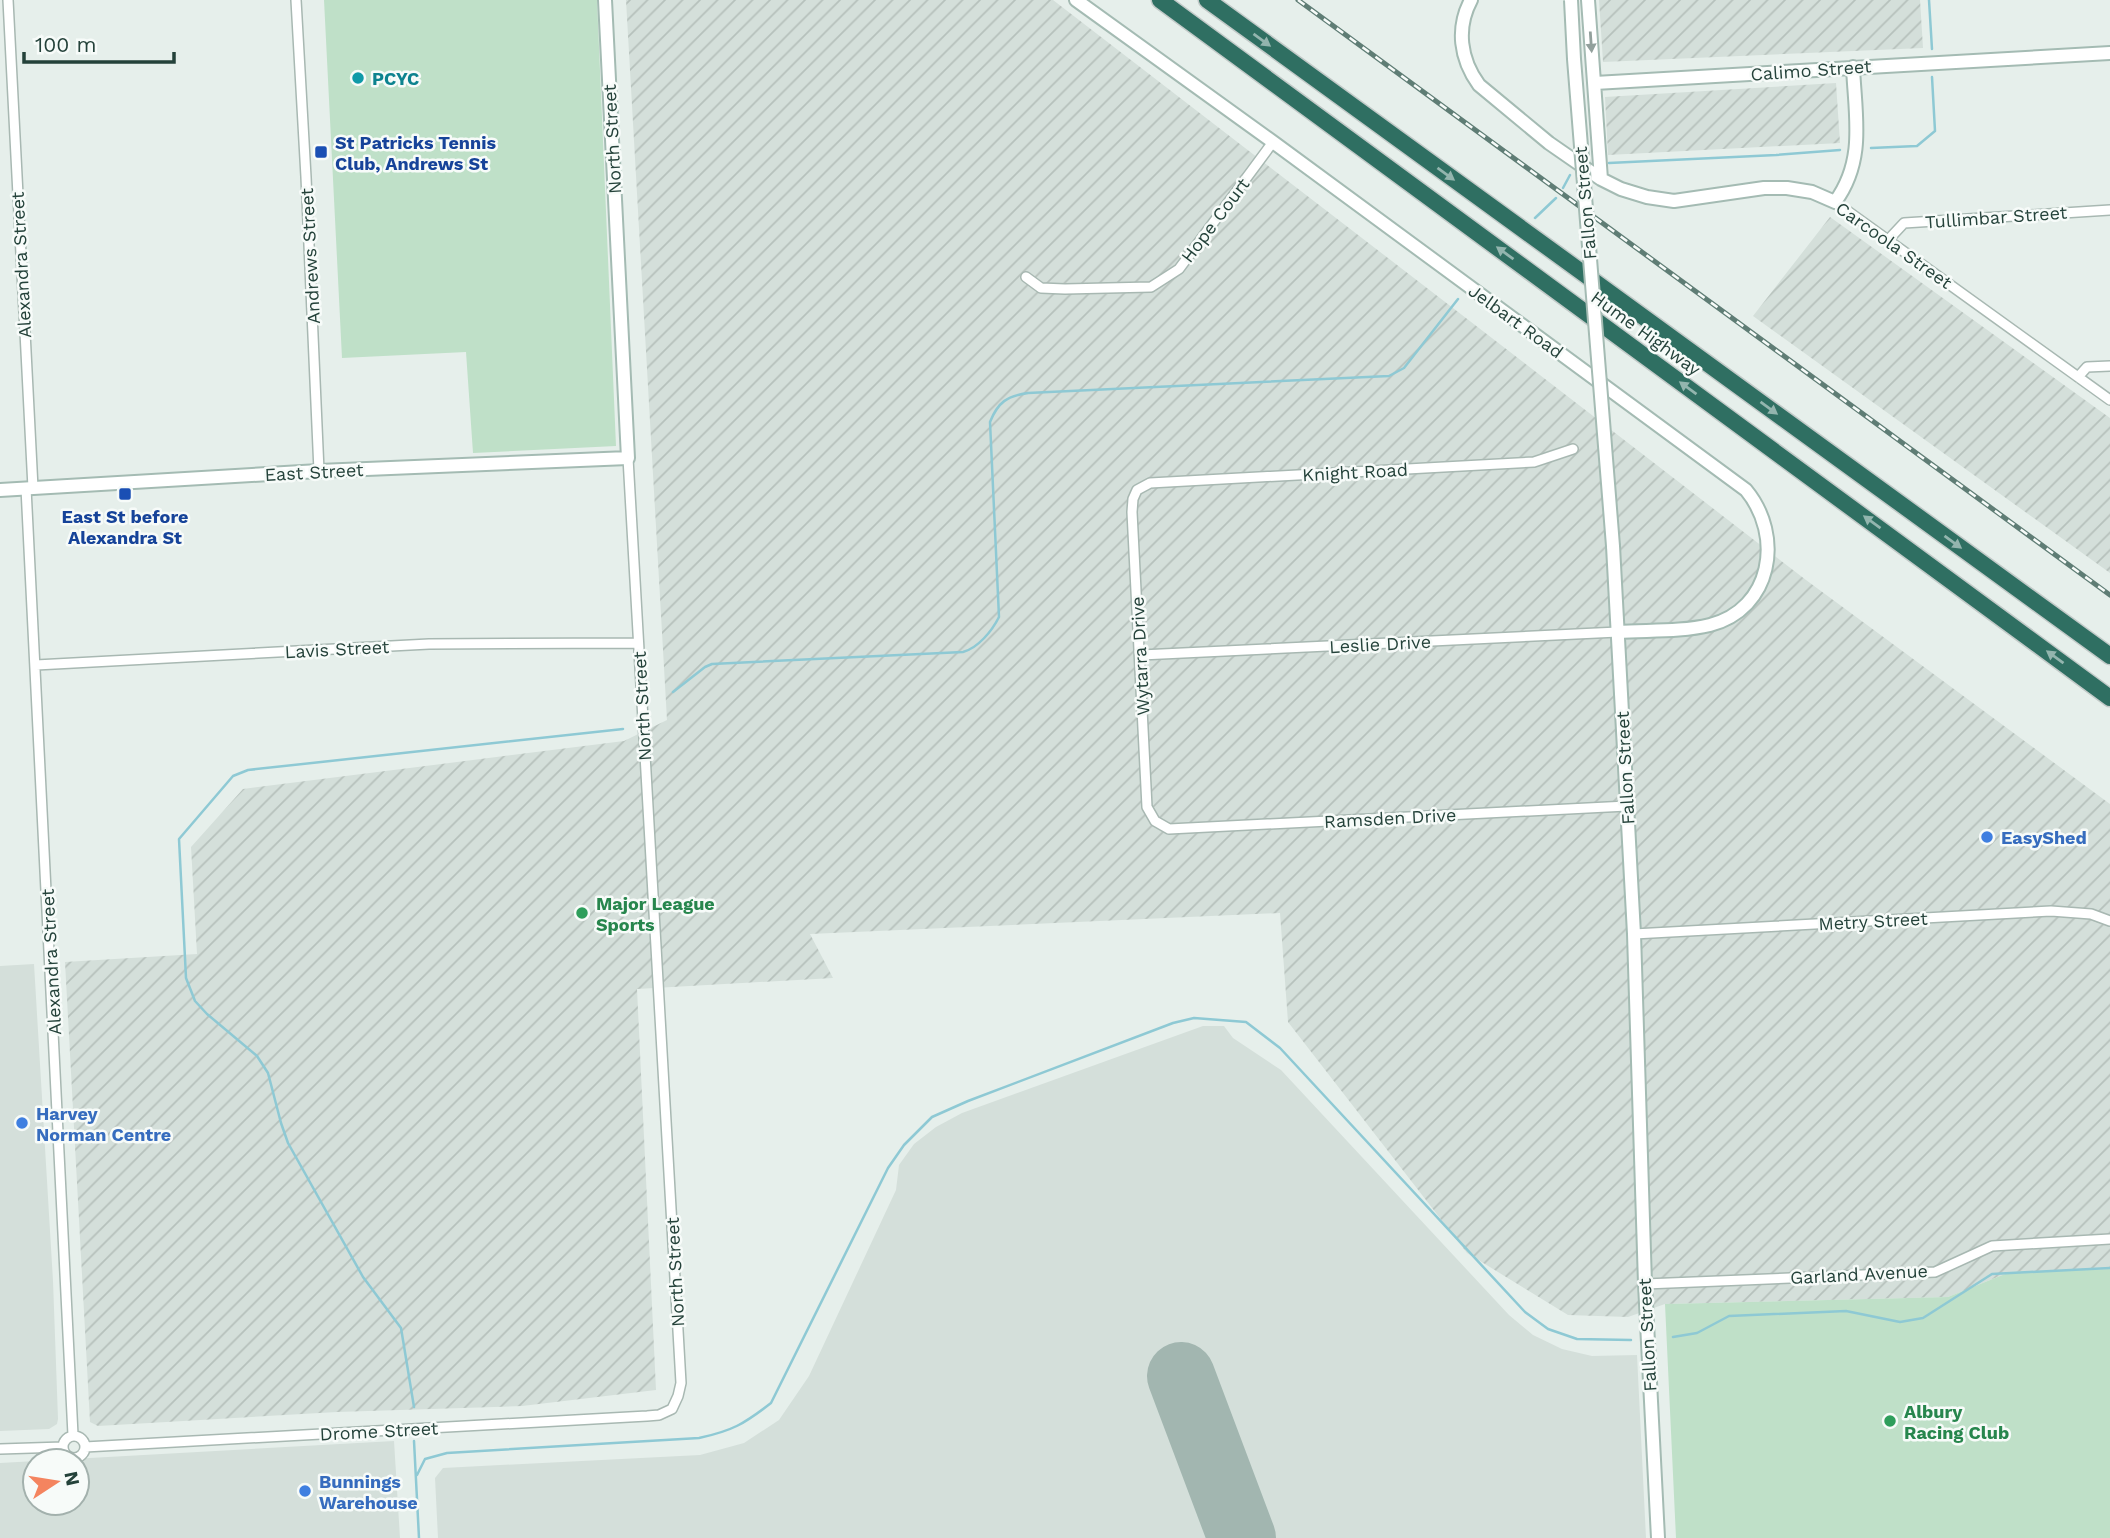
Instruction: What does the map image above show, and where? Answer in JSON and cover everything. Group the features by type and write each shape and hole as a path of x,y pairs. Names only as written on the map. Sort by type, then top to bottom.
{"highway":[{"name":"Hume Highway","path":"1160,0 2110,698"},
{"name":"Hume Highway","path":"1207,0 2110,656"}],"street":[{"name":"Alexandra Street","path":"8,0 36,665 74,1435"},
{"name":"Andrews Street","path":"296,0 319,471"},
{"name":"North Street","path":"605,0 638,643 681,1383 672,1409"},
{"name":"Jelbart Road","path":"1076,0 1720,470 1754,501 1765,523 1769,541 1768,556 1761,583 1739,610 1710,625 1618,632"},
{"name":"Carcoola Street","path":"1471,0 1461,38 1465,59 1479,85 1549,143 1601,179 1647,197 1674,201 1765,188 1812,192 1835,202 1889,239 2110,400"},
{"name":"Fallon Street","path":"1571,0 1618,632 1634,934 1645,1284 1658,1538"},
{"path":"1588,0 1601,179"},
{"name":"Calimo Street","path":"1595,83 2110,52"},
{"path":"1835,202 1846,188 1854,167 1857,146 1853,67"},
{"name":"Hope Court","path":"1026,277 1041,288 1151,287 1179,269 1273,142"},
{"name":"Tullimbar Street","path":"1889,239 1904,223 2110,210"},
{"path":"2078,377 2087,367 2110,366"},
{"name":"Knight Road","path":"1137,489 1150,483 1534,462 1573,449"},
{"name":"East Street","path":"0,489 628,457"},
{"name":"Wytarra Drive","path":"1137,489 1132,512 1147,807 1155,821"},
{"name":"Leslie Drive","path":"1141,656 1618,632"},
{"name":"Lavis Street","path":"36,665 429,644 638,643"},
{"name":"Ramsden Drive","path":"1155,821 1169,829 1627,806"},
{"name":"Metry Street","path":"1634,934 2051,911 2091,914 2110,921"},
{"name":"Garland Avenue","path":"1645,1284 1935,1272 1992,1246 2110,1240"},
{"name":"Drome Street","path":"85,1447 647,1416 659,1415 672,1409"},
{"path":"63,1447 64,1440 74,1435 83,1440 85,1447"},
{"path":"0,1449 21,1448"}],"shaded area":[{"path":"626,0 1053,0 1806,580 2110,804 2110,1269 2010,1272 1948,1297 1665,1304 1628,1317 1568,1315 1467,1253 1288,1022 1280,913 810,934 833,978 637,989 656,1390 522,1406 337,1412 98,1426 90,1422 65,962 197,954 191,847 243,789 624,741 667,720"},
{"path":"1599,0 1920,0 1923,48 1603,62"},
{"path":"1836,83 1840,143 1608,155 1605,97"},
{"path":"1830,217 2110,418 2110,573 1753,316"},
{"name":"Harvey Norman Centre","path":"34,964 53,1281 58,1419 57,1424 49,1429 0,1431 0,966"},
{"path":"1203,1026 1224,1026 1233,1038 1281,1070 1509,1315 1533,1335 1562,1349 1592,1356 1637,1355 1646,1538 438,1538 435,1478 443,1468 700,1455 744,1443 779,1420 809,1376 896,1190 899,1165 914,1144 936,1127 962,1113"},
{"path":"394,1441 400,1538 0,1538 0,1463 21,1462 21,1517 91,1517 91,1458"}],"green space":[{"path":"324,0 597,0 616,446 473,453 466,352 342,358"},
{"name":"Albury Racing Club","path":"2110,1269 2110,1538 1676,1538 1665,1304 1948,1297 2010,1272"}],"waterway":[{"path":"1929,0 1932,49"},
{"path":"1871,148 1917,146 1935,131 1932,77"},
{"path":"1609,163 1840,150"},
{"path":"1563,188 1570,175"},
{"path":"1535,218 1556,198"},
{"path":"673,692 712,664 963,652 979,643 999,617 990,422 996,409 1009,398 1028,393 1389,376 1404,368 1458,299"},
{"path":"414,1407 401,1328 363,1277 288,1143 268,1073 257,1056 195,1001 186,978 179,839 233,776 248,770 623,729"},
{"path":"417,1475 425,1459 447,1453 699,1438 720,1433 745,1421 771,1403 888,1168 904,1145 932,1117 1173,1023 1194,1018 1246,1022 1280,1048 1525,1312 1548,1329 1577,1339 1631,1340"},
{"path":"1673,1337 1697,1333 1729,1316 1846,1311 1900,1322 1923,1318 1992,1274 2110,1268"},
{"path":"414,1441 419,1538"}],"runway":[{"path":"1181,1376 1242,1538"}],"railway":[{"path":"1298,0 2110,595"}],"place":[{"name":"PCYC","path":"358,78"},
{"name":"St Patricks Tennis Club, Andrews St","path":"321,152"},
{"name":"East St before Alexandra St","path":"125,494"},
{"name":"EasyShed","path":"1987,837"},
{"name":"Major League Sports","path":"582,913"},
{"name":"Harvey Norman Centre","path":"22,1123"},
{"name":"Albury Racing Club","path":"1890,1421"},
{"name":"Bunnings Warehouse","path":"305,1491"}]}
